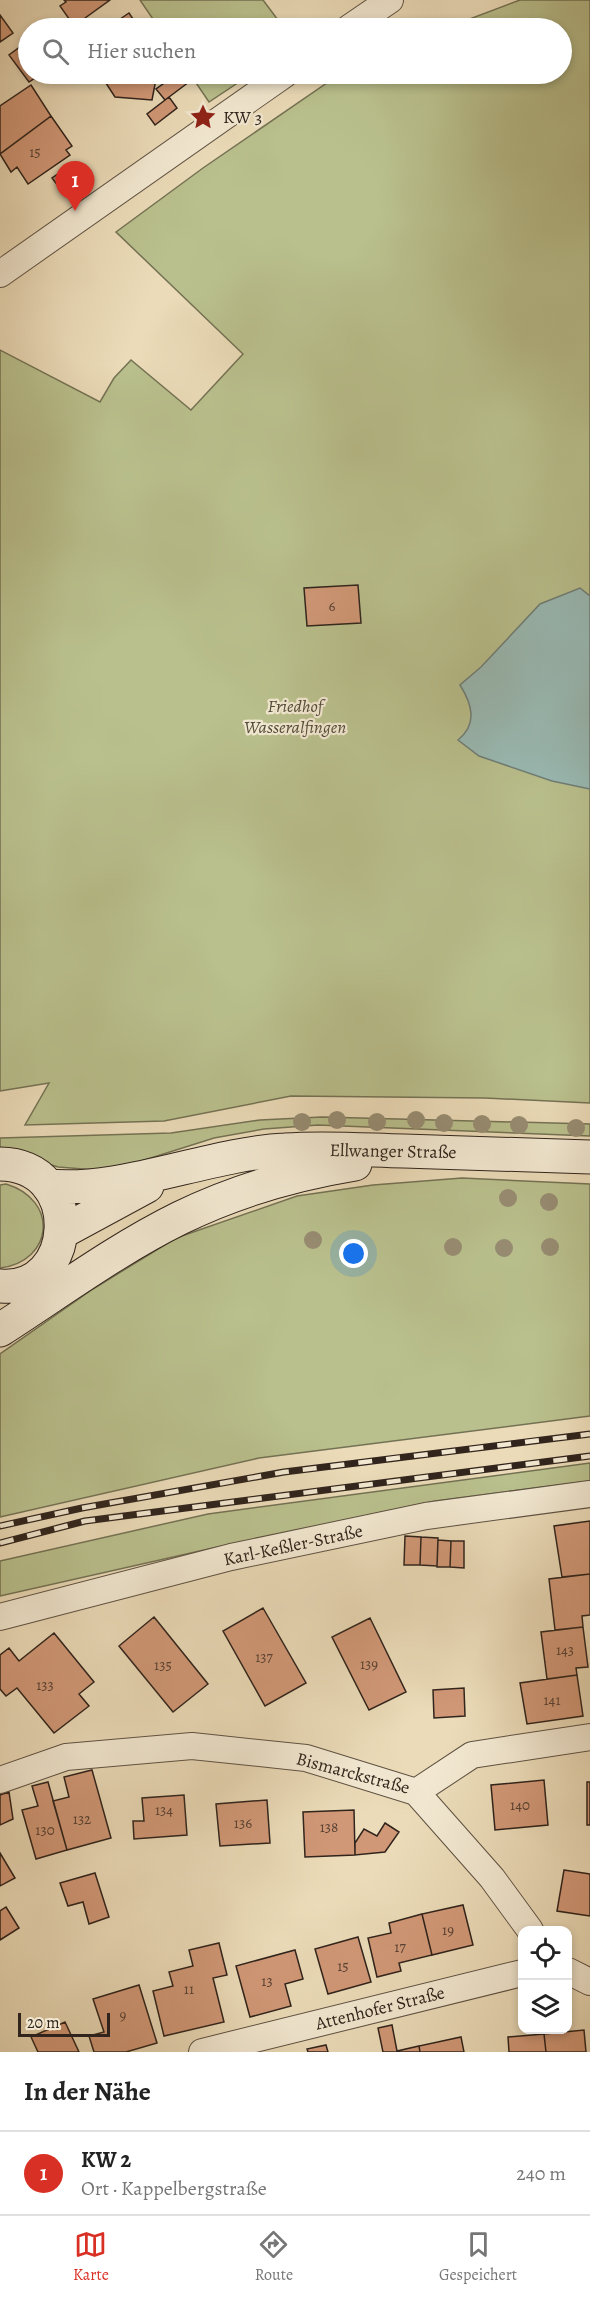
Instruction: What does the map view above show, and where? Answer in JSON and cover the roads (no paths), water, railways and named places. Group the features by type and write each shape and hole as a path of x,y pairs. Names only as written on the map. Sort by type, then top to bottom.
{"main road":[{"name":"Ellwanger Straße","path":"48,1186 73,1188 108,1183 238,1155 284,1150 339,1149 590,1157"},
{"path":"0,1330 137,1241 180,1218 226,1198 274,1182 322,1170 371,1161 461,1153"},
{"name":"Ellwanger Straße","path":"62,1233 124,1198 198,1163"},
{"path":"0,1164 24,1168 37,1175 57,1199 62,1216 59,1246 43,1270 26,1281 2,1288"}],"street":[{"path":"364,18 390,0"},
{"path":"0,274 271,84"},
{"name":"Karl-Keßler-Straße","path":"0,1617 231,1557 426,1516 590,1494"},
{"name":"Bismarckstraße","path":"0,1780 66,1757 192,1746 306,1758 416,1792 472,1755 590,1737"},
{"path":"416,1792 492,1878 527,1926"},
{"path":"572,1973 590,1982"},
{"name":"Attenhofer Straße","path":"202,2052 518,1974"}],"water":[{"path":"580,588 590,596 590,789 552,781 479,756 458,740 471,721 468,699 460,685 481,667 540,604"}],"railway":[{"path":"0,1526 82,1508 284,1472 590,1434"},
{"path":"0,1543 85,1521 590,1456"}],"place":[{"name":"KW 3","path":"203,117"},
{"name":"KW 2","path":"75,211"}],"park label":[{"name":"Friedhof Wasseralfingen","path":"295,716"}]}
